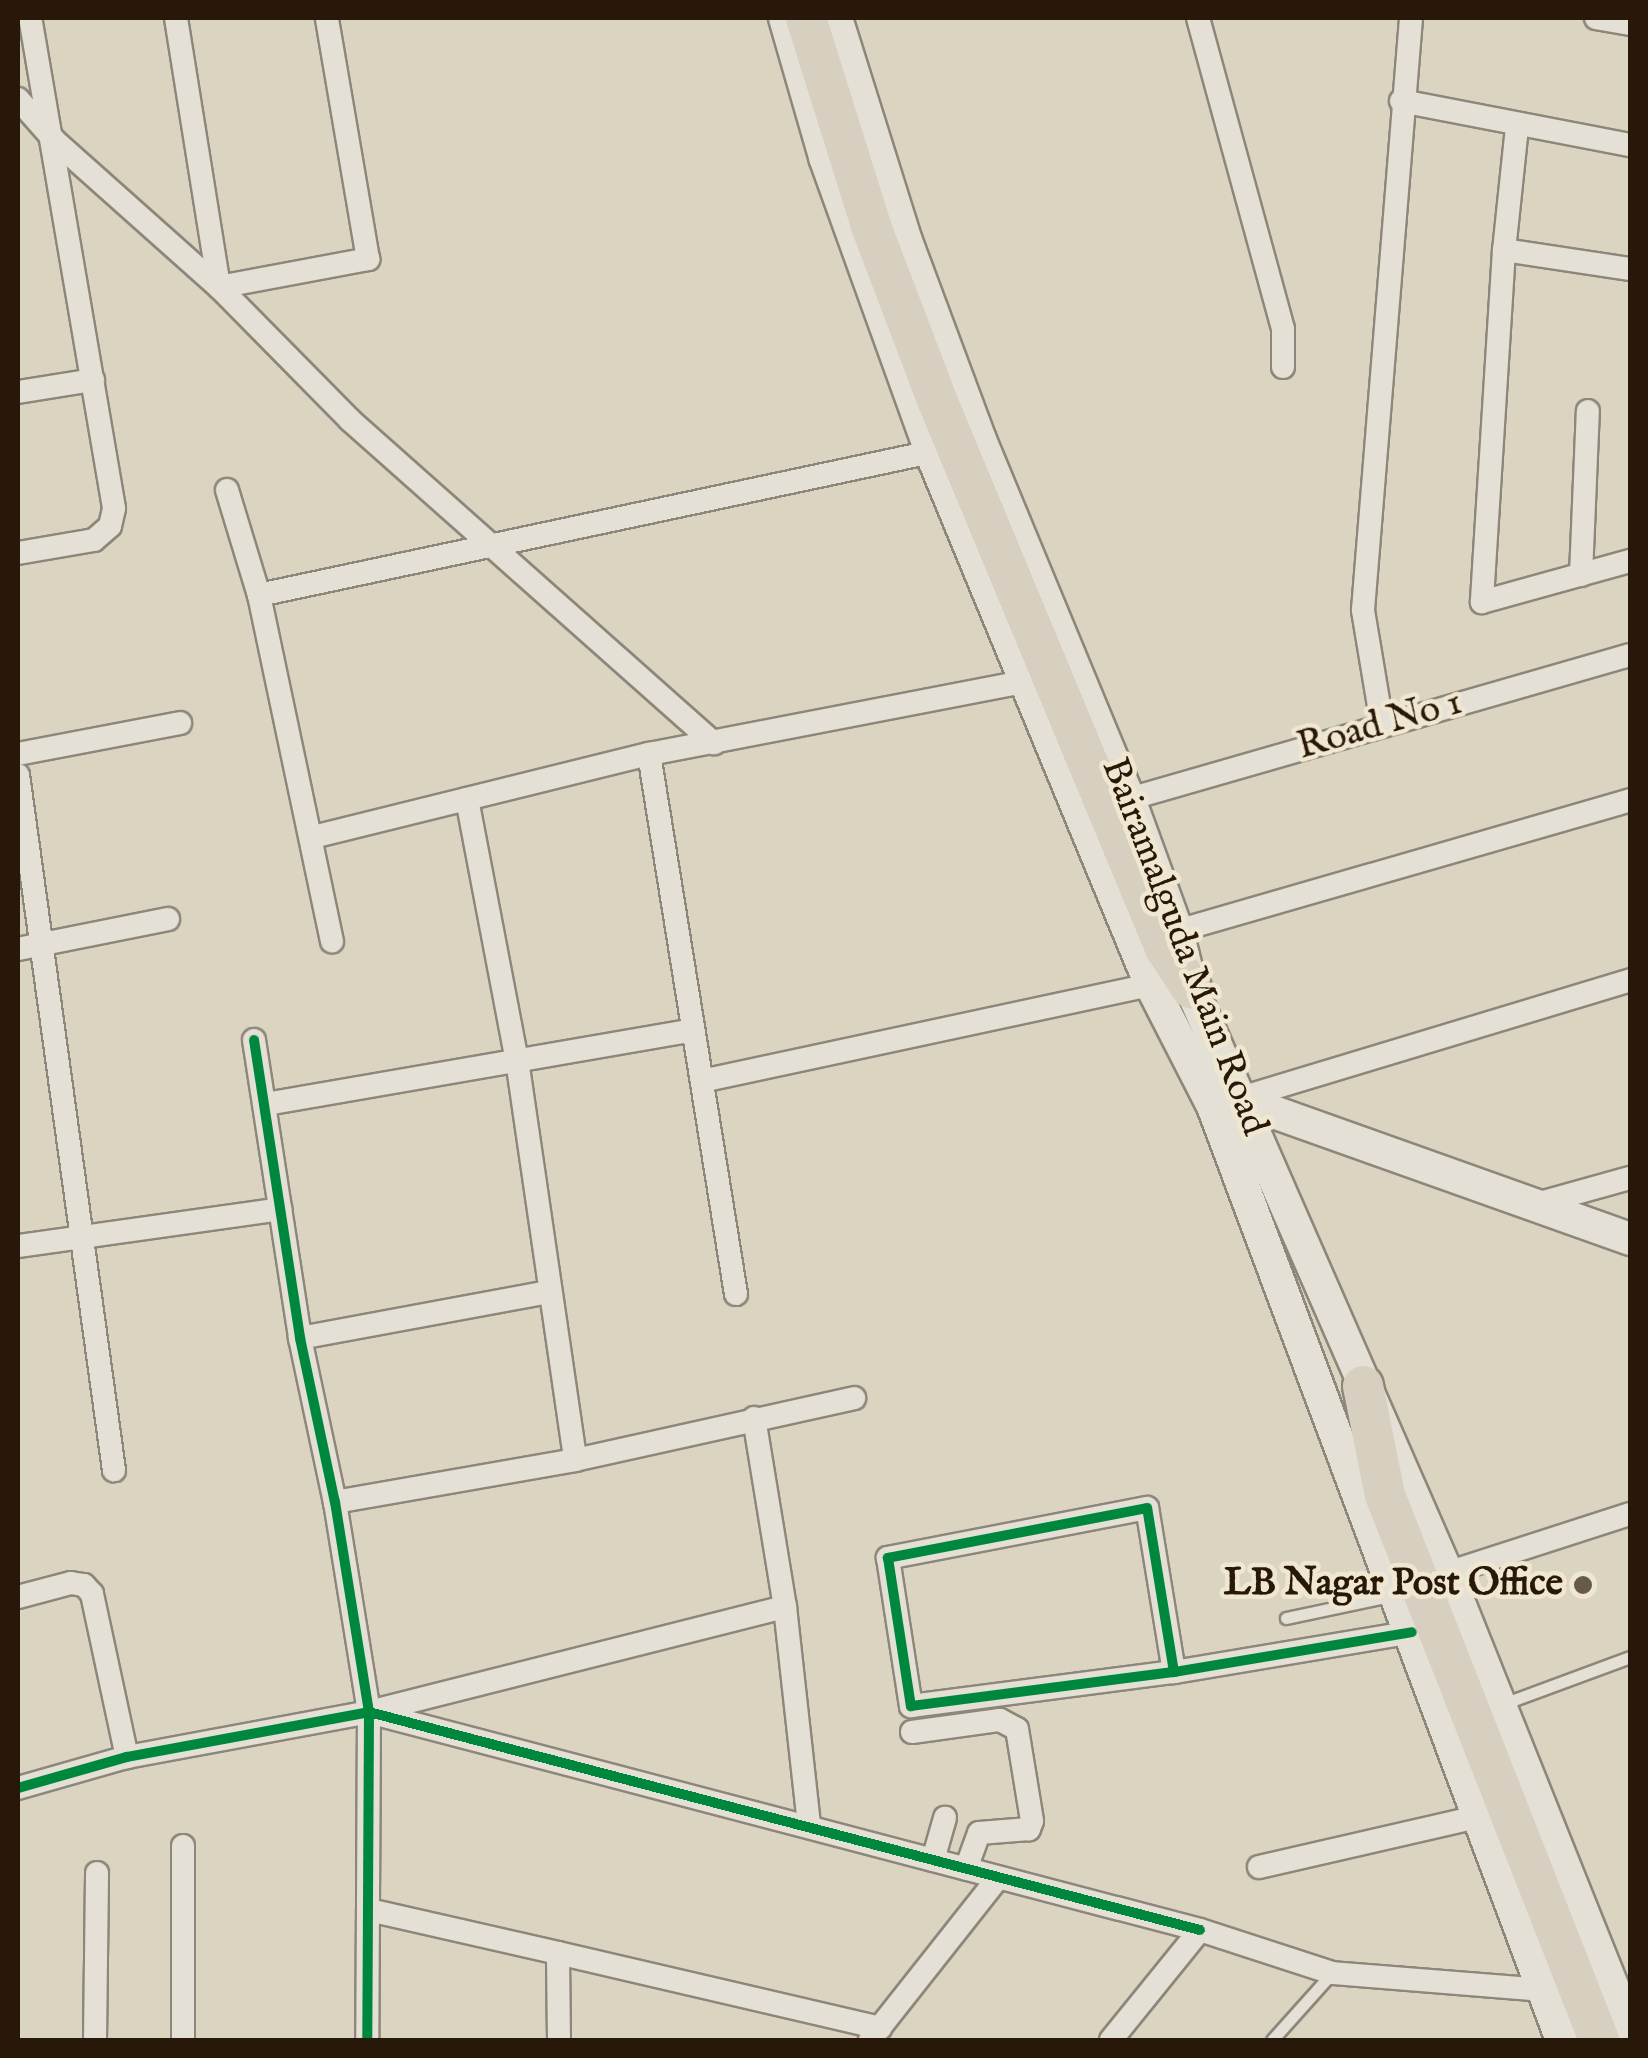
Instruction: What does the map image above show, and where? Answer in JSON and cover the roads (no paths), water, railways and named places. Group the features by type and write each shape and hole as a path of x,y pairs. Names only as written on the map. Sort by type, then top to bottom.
{"highway":[{"path":"810,22 871,226 936,400 1164,948 1171,987"},
{"path":"1363,1386 1385,1495 1599,2040"}],"main road":[{"path":"810,22 825,157 931,452 1024,682 1171,987 1562,2040"},
{"name":"Bairamalguda Main Road","path":"810,22 919,277 980,440 1130,799 1177,931 1171,987 1237,1100 1447,1573 1630,2032"},
{"path":"1237,1100 1630,1239"}],"street":[{"path":"18,553 94,540 110,526 114,508 55,141 30,18"},
{"path":"176,18 219,287"},
{"path":"219,287 368,259 327,18"},
{"path":"1198,18 1283,328 1283,367"},
{"path":"1382,724 1363,610 1410,18"},
{"path":"1596,18 1630,24"},
{"path":"18,99 55,141 219,287 350,420 714,743"},
{"path":"1401,101 1517,127 1630,145"},
{"path":"1517,127 1504,250 1482,602 1630,561"},
{"path":"1504,250 1630,269"},
{"path":"18,392 93,380"},
{"path":"1581,575 1588,411"},
{"path":"259,595 931,452"},
{"path":"227,490 259,595 332,941"},
{"name":"Road No 1","path":"1130,799 1630,655"},
{"path":"313,837 649,754 1024,682"},
{"path":"18,754 180,723"},
{"path":"649,754 736,1294"},
{"path":"18,775 114,1470"},
{"path":"467,799 517,1060 548,1292 576,1460"},
{"path":"1177,931 1630,800"},
{"path":"18,948 168,919"},
{"path":"1237,1100 1630,980"},
{"path":"702,1081 1171,987"},
{"path":"266,1104 694,1030"},
{"path":"254,1040 300,1338 335,1502 370,1712 367,2040"},
{"path":"1533,1205 1630,1178"},
{"path":"18,1246 280,1208"},
{"path":"300,1338 548,1292"},
{"path":"335,1502 576,1460 854,1398"},
{"path":"754,1418 785,1607 809,1824"},
{"path":"1174,1672 1147,1508 888,1558 910,1706 1174,1672 1412,1632"},
{"path":"1447,1573 1630,1514"},
{"path":"18,1597 71,1583 84,1585 92,1594 127,1757"},
{"path":"18,1788 127,1757 370,1712 785,1607"},
{"path":"370,1712 809,1824 1200,1930 1332,1973 1542,1990"},
{"path":"912,1732 1000,1720 1016,1729 1032,1821 1029,1829 979,1833 966,1869"},
{"path":"1259,1868 1478,1817"},
{"path":"933,1860 944,1818"},
{"path":"183,1846 183,2040"},
{"path":"95,2040 98,1874"},
{"path":"369,1910 558,1953 874,2034 998,1878"},
{"path":"1111,2040 1200,1930"},
{"path":"558,1953 559,2040"}],"lane":[{"path":"1286,1618 1399,1594"},
{"path":"1500,1705 1630,1657"},
{"path":"1272,2040 1332,1973"}],"place":[{"name":"LB Nagar Post Office","path":"1583,1585"}]}
